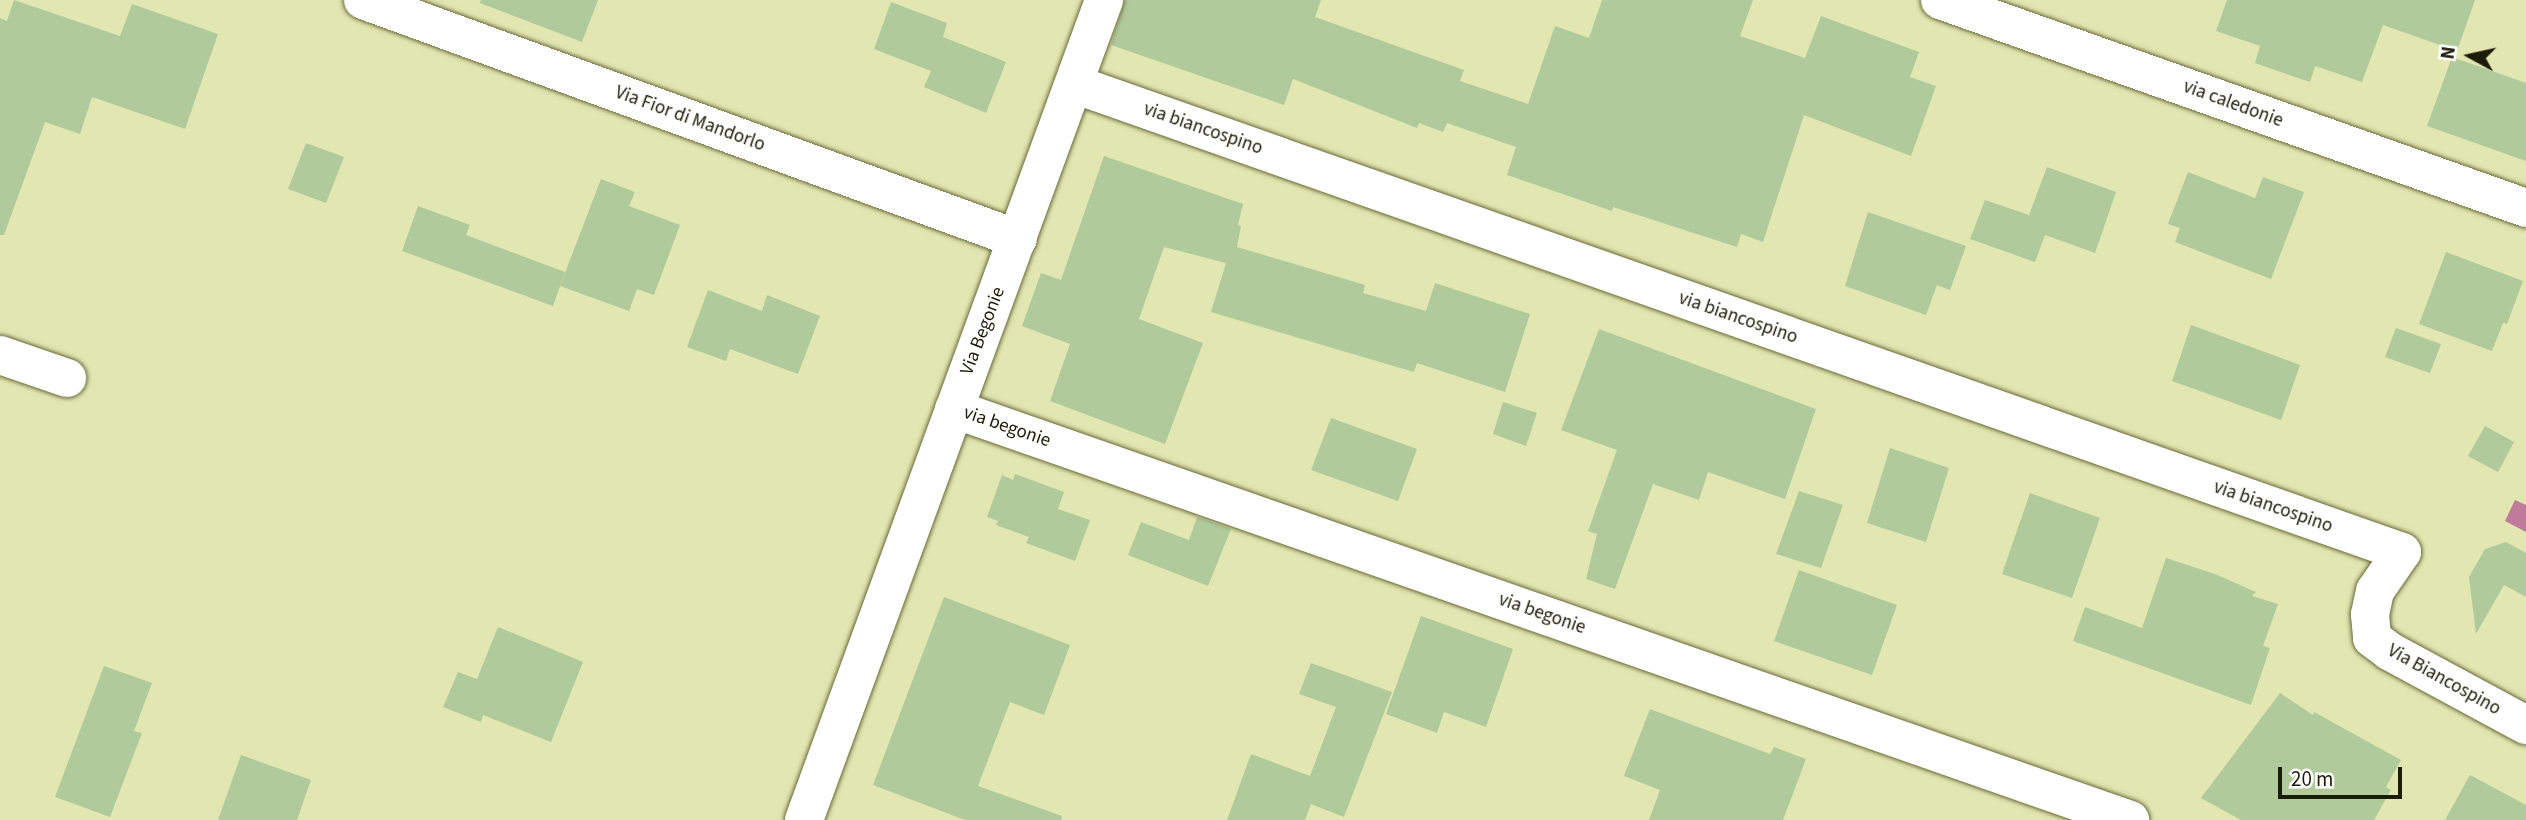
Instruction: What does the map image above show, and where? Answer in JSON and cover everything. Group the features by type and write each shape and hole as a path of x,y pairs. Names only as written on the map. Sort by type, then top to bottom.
{"street":[{"name":"Via Fior di Mandorlo","path":"363,0 1018,239"},
{"name":"Via Begonie","path":"811,818 954,409 1104,0"},
{"name":"via caledonie","path":"1940,0 2526,208"},
{"name":"via biancospino","path":"1074,84 2402,552"},
{"path":"0,355 66,378"},
{"name":"via begonie","path":"954,409 2130,820"},
{"name":"Via Biancospino","path":"2402,552 2375,592 2370,614 2372,638 2526,725"}],"shaded area":[{"path":"2515,500 2526,505 2526,532 2505,521"}],"building":[{"path":"14,0 120,36 132,4 218,34 185,129 92,97 80,134 45,122 4,235 0,235 0,18 7,21"},
{"path":"481,0 598,0 582,42 480,3"},
{"path":"1125,0 1321,0 1315,17 1464,70 1460,81 1528,104 1555,26 1589,38 1602,0 1753,0 1740,36 1805,58 1821,16 1919,52 1910,77 1936,86 1911,156 1804,115 1763,242 1741,234 1737,247 1613,207 1612,211 1507,175 1516,147 1447,123 1443,132 1419,123 1417,128 1293,79 1284,105 1111,45"},
{"path":"2227,0 2475,0 2457,51 2383,25 2362,82 2315,66 2310,82 2255,63 2260,46 2216,31"},
{"path":"891,2 947,23 943,37 1006,62 986,113 924,87 931,71 874,49"},
{"path":"2452,57 2526,83 2526,161 2427,126"},
{"path":"306,143 344,157 326,203 288,189"},
{"path":"1104,156 1243,204 1237,247 1365,285 1363,293 1426,311 1435,283 1530,314 1505,392 1417,363 1414,372 1211,312 1226,263 1164,247 1139,319 1203,343 1165,444 1050,401 1070,344 1022,326 1041,273 1061,280"},
{"path":"2047,167 2116,192 2095,253 2045,235 2035,262 1970,239 1985,200 2029,215"},
{"path":"2188,172 2255,198 2263,177 2304,192 2271,279 2175,242 2180,228 2168,224"},
{"path":"601,179 635,192 629,206 680,225 654,295 637,289 629,311 560,286"},
{"path":"418,206 470,225 466,235 565,272 553,306 402,251"},
{"path":"1868,212 1966,246 1950,290 1937,285 1926,315 1845,286"},
{"path":"2446,252 2523,281 2507,324 2503,323 2492,351 2419,324"},
{"path":"708,290 762,311 767,295 820,316 798,374 730,349 726,361 687,347"},
{"path":"2191,325 2300,365 2281,420 2172,381"},
{"path":"2396,328 2441,344 2430,373 2385,357"},
{"path":"1599,329 1816,409 1785,499 1708,472 1699,500 1653,484 1615,589 1586,579 1597,534 1588,531 1617,450 1561,430"},
{"path":"1503,402 1537,413 1526,446 1493,434"},
{"path":"1331,418 1417,449 1398,501 1311,470"},
{"path":"2485,426 2514,442 2498,472 2468,456"},
{"path":"1890,448 1949,468 1926,542 1867,523"},
{"path":"1015,474 1064,492 1058,509 1090,520 1075,561 1026,543 1029,537 996,525 998,521 987,517 1002,475 1013,480"},
{"path":"1799,491 1843,505 1821,568 1776,554"},
{"path":"2030,493 2100,518 2072,598 2002,574"},
{"path":"1197,517 1231,529 1208,586 1128,555 1141,522 1189,540"},
{"path":"2506,542 2526,553 2526,597 2504,585 2476,634 2469,577 2485,549"},
{"path":"2166,558 2215,574 2256,592 2252,596 2278,604 2263,646 2270,648 2251,705 2073,641 2085,607 2142,628"},
{"path":"1799,570 1897,605 1872,675 1774,641"},
{"path":"944,597 1070,645 1044,715 1010,702 978,786 1062,816 1061,820 965,820 873,785"},
{"path":"1421,616 1513,649 1486,727 1444,712 1437,733 1386,714"},
{"path":"498,627 583,662 551,742 483,715 481,722 443,707 458,672 477,679"},
{"path":"1311,663 1392,692 1344,817 1311,804 1305,820 1227,820 1251,754 1310,776 1336,707 1299,694"},
{"path":"104,666 152,683 134,731 142,733 110,817 55,797"},
{"path":"2280,693 2313,715 2314,712 2401,760 2386,787 2391,790 2374,820 2241,820 2201,798"},
{"path":"1650,709 1770,754 1774,747 1806,759 1783,820 1649,820 1660,790 1624,776"},
{"path":"241,755 311,780 297,820 218,820"},
{"path":"2470,775 2526,805 2526,820 2445,820"}]}
